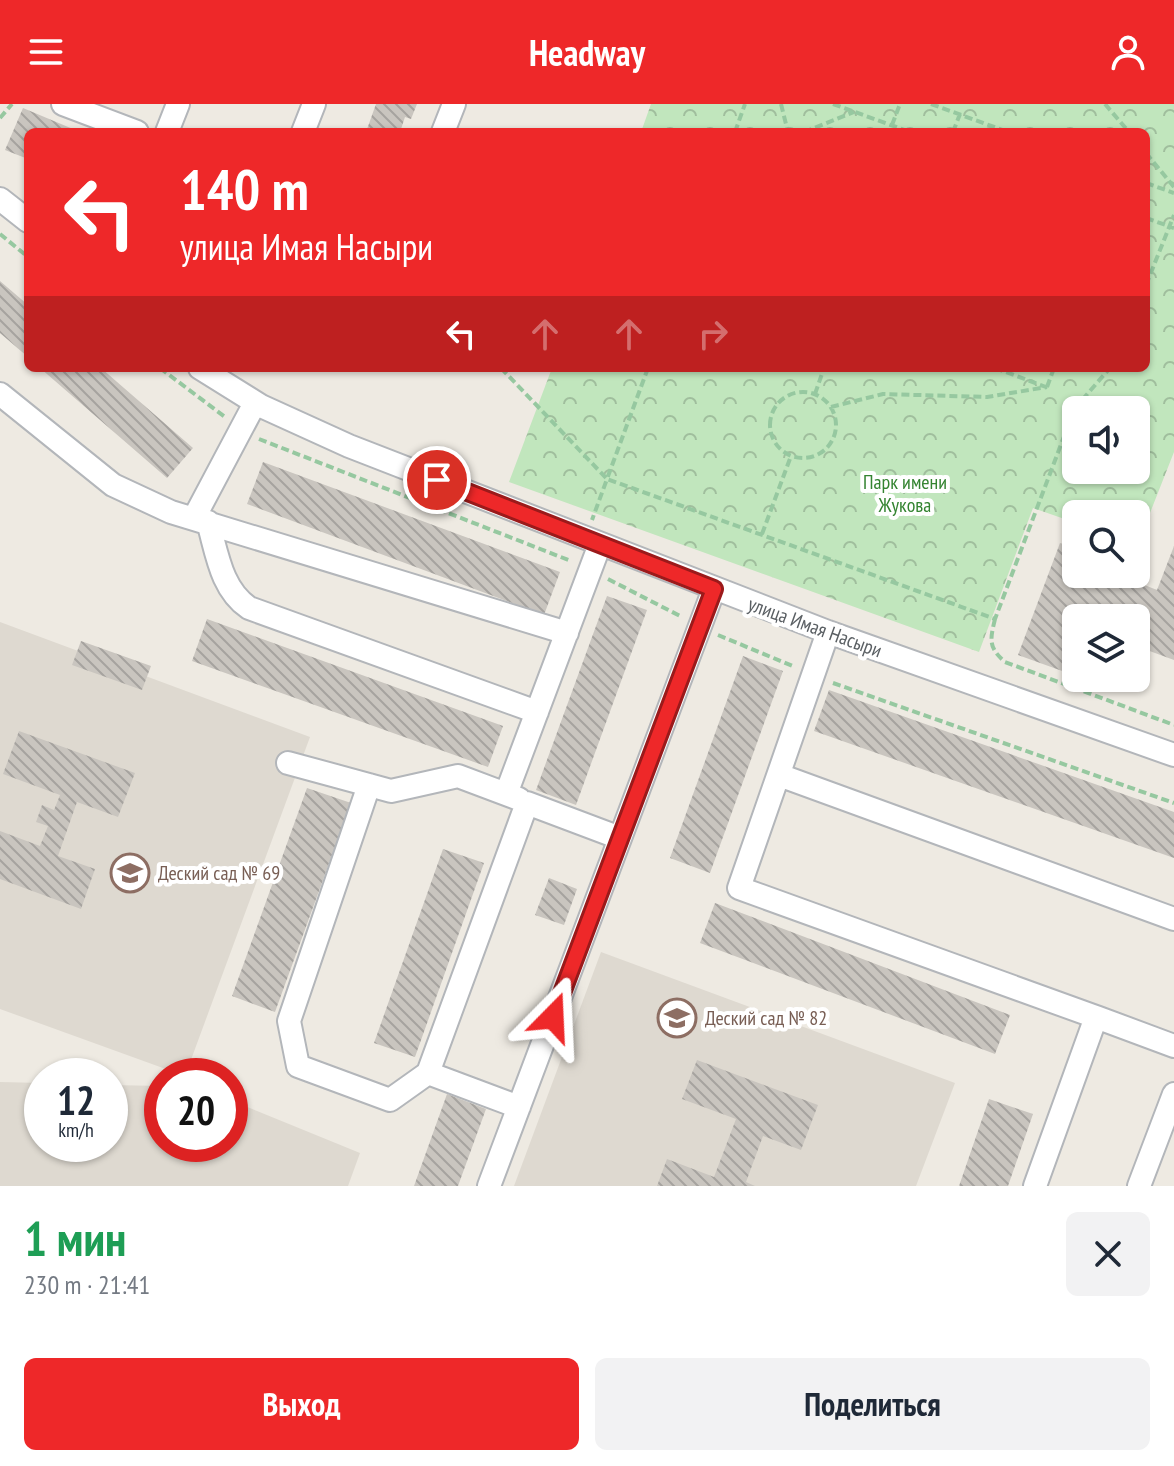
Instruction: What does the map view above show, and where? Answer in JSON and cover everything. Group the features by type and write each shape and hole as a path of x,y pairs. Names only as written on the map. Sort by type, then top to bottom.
{"street":[{"path":"63,104 126,128"},
{"path":"169,128 178,104"},
{"path":"305,128 314,104"},
{"path":"445,128 454,104"},
{"path":"0,199 24,218"},
{"name":"улица Имая Насыри","path":"209,372 255,403 349,446 828,632 1174,755"},
{"path":"0,394 113,485 171,512 567,633"},
{"path":"255,403 201,520 227,587 236,599 249,608 537,712"},
{"path":"369,785 289,1021 298,1066 390,1100 428,1073 517,798 537,712 600,544"},
{"path":"489,1186 714,589"},
{"path":"828,632 739,888 1174,1046"},
{"path":"288,763 391,791 458,776 620,838"},
{"path":"779,775 1174,919"},
{"path":"1035,1186 1096,1017"},
{"path":"428,1073 519,1107"},
{"path":"1139,1186 1174,1094"}],"path":[{"path":"0,118 12,104"},
{"path":"736,128 745,104"},
{"path":"781,104 787,128"},
{"path":"833,104 900,128"},
{"path":"892,125 900,104"},
{"path":"931,104 997,128"},
{"path":"1105,104 1126,128"},
{"path":"814,128 854,112"},
{"path":"955,128 960,114"},
{"path":"1150,158 1174,187"},
{"path":"1150,184 1174,193"},
{"path":"1150,275 1172,227 1174,215"},
{"path":"1150,220 1172,227"},
{"path":"0,234 24,254"},
{"path":"165,372 250,436 590,570 700,626 814,675 1174,803"},
{"path":"505,372 607,479 995,619"},
{"path":"591,522 647,372"},
{"path":"815,394 823,372"},
{"path":"1006,372 1047,387"},
{"path":"1047,387 1053,372"},
{"path":"1086,396 1106,372"},
{"path":"831,407 883,394 987,397 1047,387"},
{"path":"798,391 815,394 831,407 837,423 831,444 813,457 791,456 782,451 771,433 773,411 788,395 798,391"},
{"path":"1062,442 995,619 991,638 995,653 1005,662 1174,725"},
{"path":"762,534 791,456"}],"shaded area":[{"name":"Деский сад № 69","path":"0,622 310,737 192,1058 144,1058 144,1061 0,1009"},
{"name":"Деский сад № 82","path":"601,952 955,1083 916,1186 514,1186"},
{"path":"0,1082 24,1083 24,1162 128,1162 128,1085 144,1086 144,1162 248,1162 248,1107 360,1153 348,1186 0,1186"}],"green space":[{"name":"Парк имени Жукова","path":"651,104 1174,104 1174,452 1150,513 1150,500 1062,500 1062,518 1033,508 979,652 509,482 550,372 1150,372 1150,128 642,128"}],"building":[{"path":"376,104 417,104 411,119 405,117 401,128 367,128"},
{"path":"23,108 70,128 24,128 24,157 5,150"},
{"path":"0,281 24,302 24,354 0,333"},
{"path":"45,372 106,372 193,448 167,478"},
{"path":"263,462 560,572 544,615 247,504"},
{"path":"1060,543 1062,588 1150,587 1157,590 1174,546 1174,660 1150,651 1150,604 1062,604 1062,671 1018,655"},
{"path":"607,596 647,610 576,805 536,790"},
{"path":"207,619 503,726 488,767 192,661"},
{"path":"81,641 151,666 142,690 72,665"},
{"path":"743,656 783,671 710,873 670,858"},
{"path":"829,690 1174,812 1174,858 814,731"},
{"path":"19,731 135,773 118,817 77,802 58,856 95,869 81,909 0,879 0,831 40,846 48,826 36,822 42,805 54,810 60,795 3,774"},
{"path":"307,788 351,803 275,1012 232,996"},
{"path":"443,849 484,863 415,1057 374,1043"},
{"path":"549,878 577,889 564,925 535,915"},
{"path":"715,903 1010,1015 995,1054 700,943"},
{"path":"697,1060 818,1105 801,1150 763,1136 746,1182 755,1186 657,1186 667,1159 714,1177 736,1119 682,1099"},
{"path":"447,1094 486,1109 458,1186 414,1186"},
{"path":"989,1099 1033,1114 1008,1186 959,1186"}],"place":[{"name":"Деский сад № 69","path":"130,873"},
{"name":"Деский сад № 82","path":"677,1018"}],"route":[{"path":"437,480 714,589 553,1017"}]}
